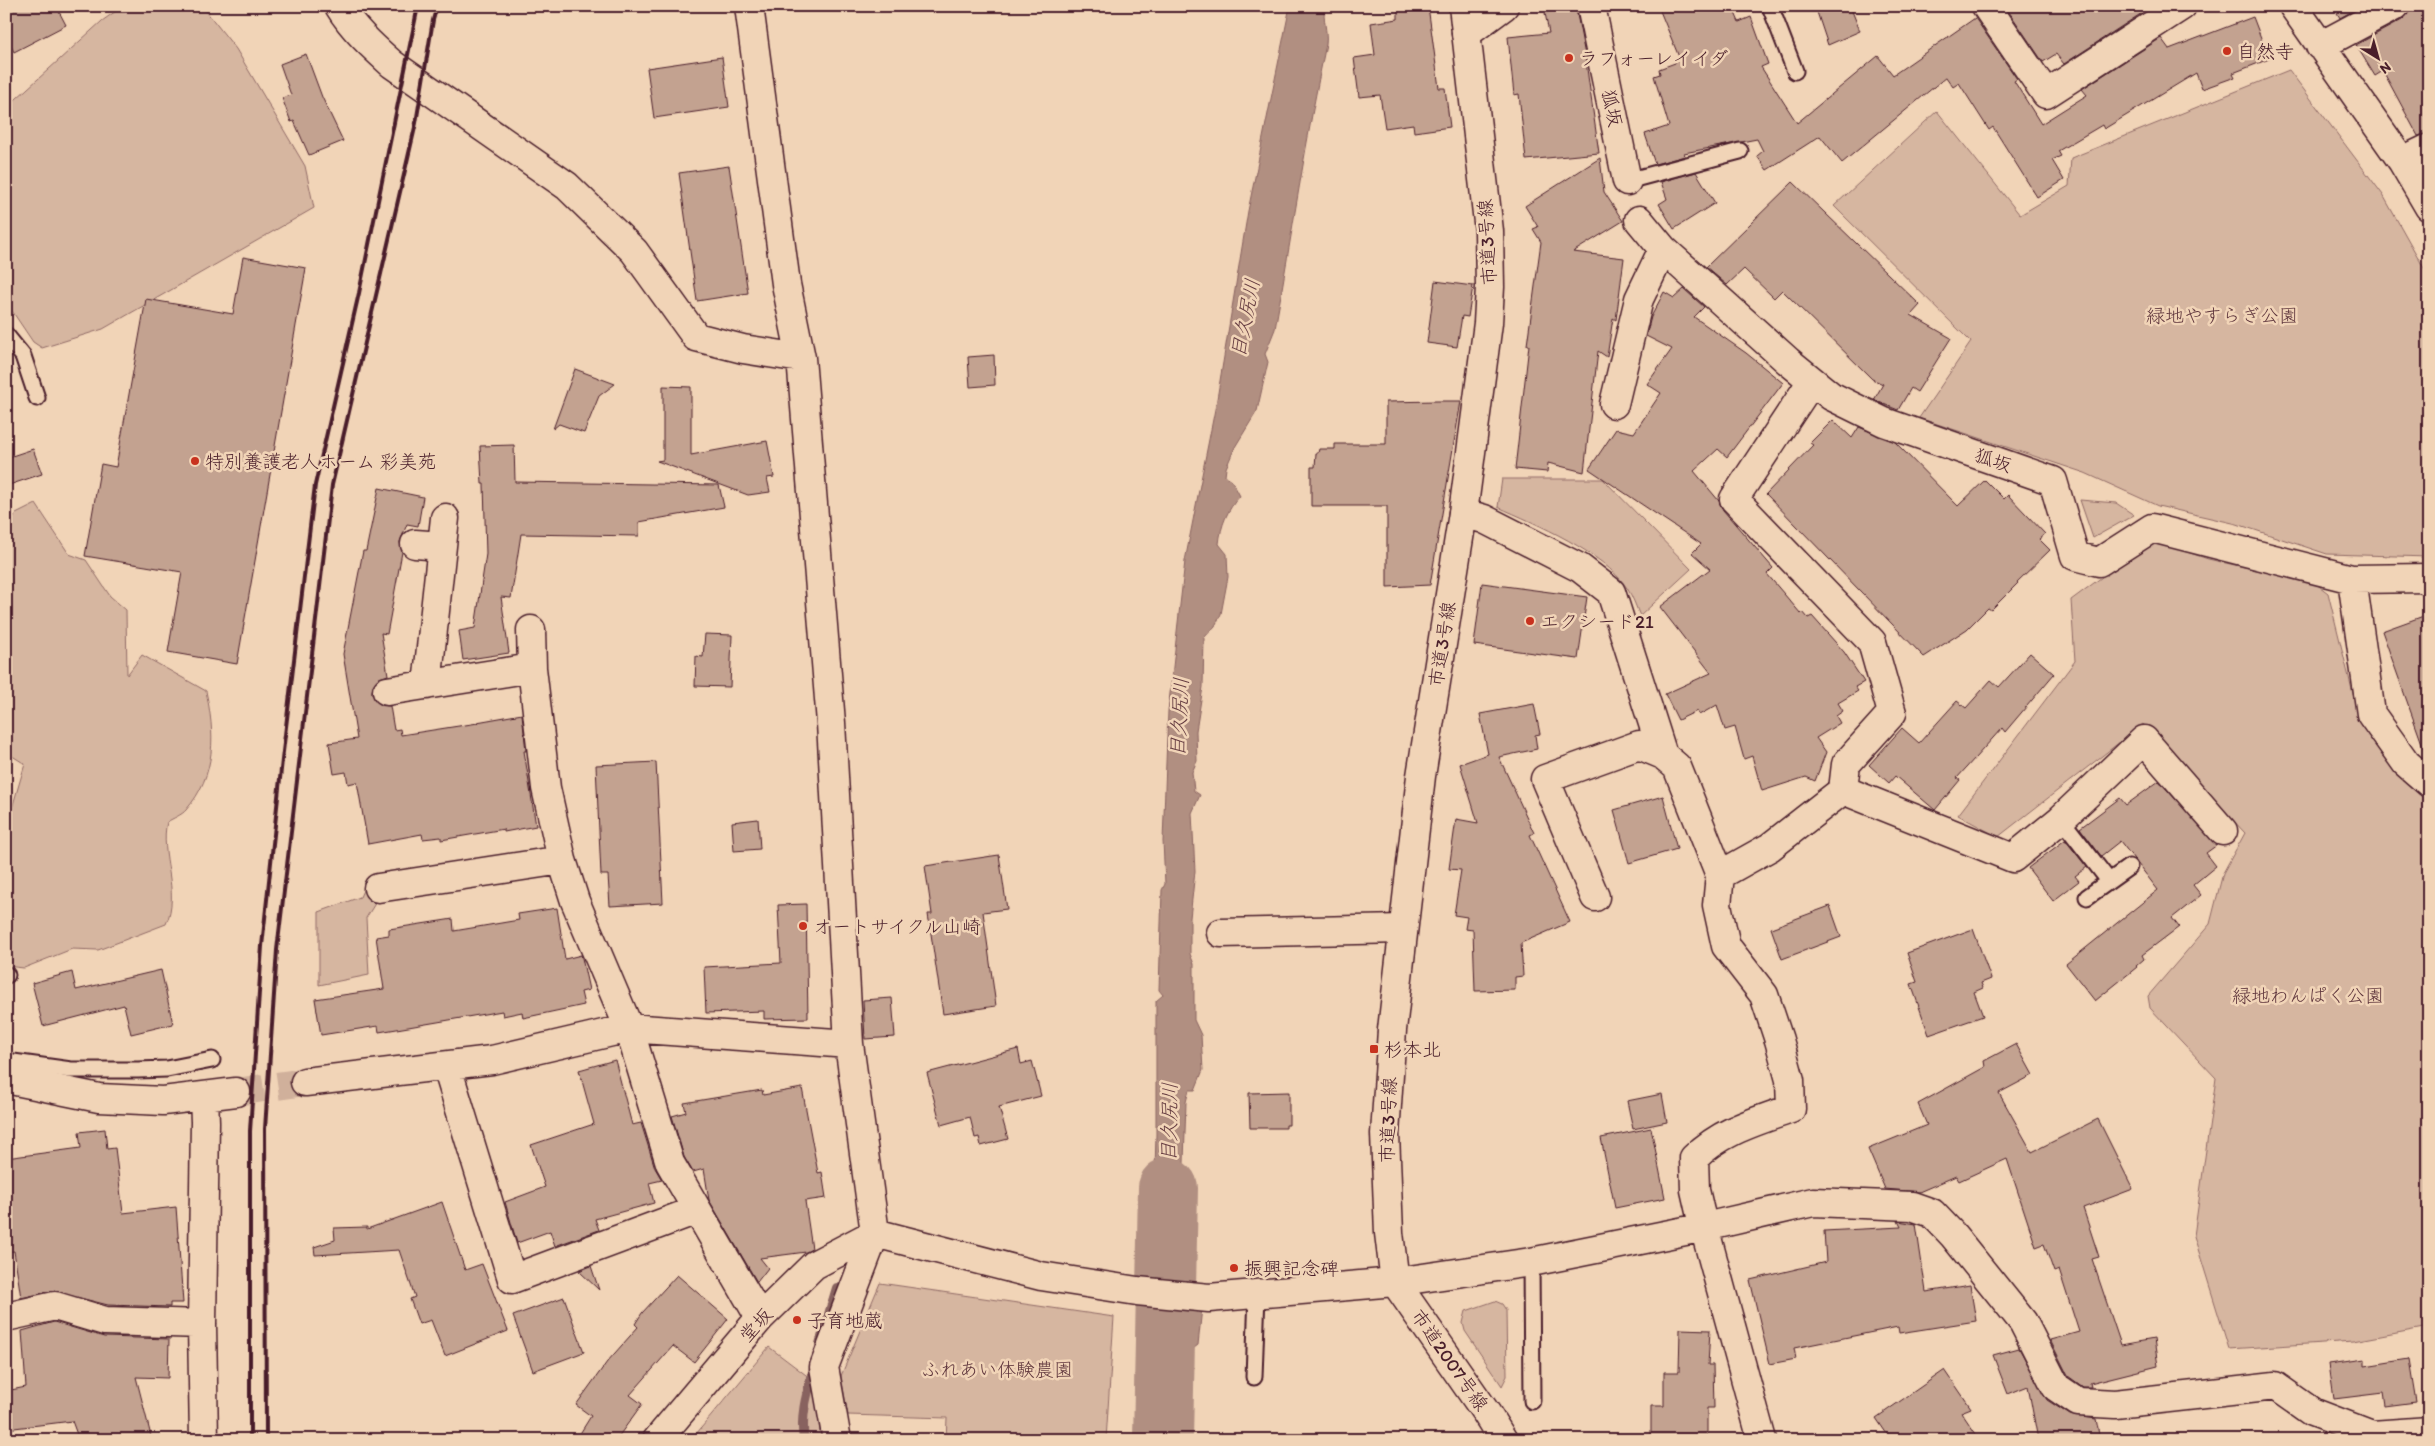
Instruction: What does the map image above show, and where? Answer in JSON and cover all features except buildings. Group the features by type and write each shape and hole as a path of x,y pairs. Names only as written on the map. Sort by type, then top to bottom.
{"street":[{"path":"339,6 362,36 392,64 567,186 634,251 696,336 743,349 801,358"},
{"path":"749,6 786,284 801,358 831,723 849,1044 875,1234 824,1367 837,1440"},
{"name":"市道3号線","path":"1394,1282 1389,1233 1385,1134 1392,1030 1421,776 1463,513 1488,323 1490,287 1489,231 1463,6"},
{"path":"1466,34 1504,6"},
{"name":"狐坂","path":"1591,6 1627,181"},
{"path":"1986,6 2046,94 2182,6"},
{"path":"2293,6 2402,161 2429,207"},
{"path":"2320,46 2395,6"},
{"path":"2402,161 2429,148"},
{"name":"狐坂","path":"1639,220 1664,249 1831,396 1884,422 2052,481 2075,556 2099,562 2152,528 2352,579 2429,578"},
{"path":"1614,404 1639,299 1664,249"},
{"path":"1720,874 1770,847 1843,790 1846,764 1892,713 1872,642 1734,499 1812,381"},
{"path":"1463,513 1484,519 1580,568 1611,592 1663,756"},
{"path":"428,684 445,518"},
{"path":"415,544 442,546"},
{"path":"2352,579 2371,714 2406,763 2429,783"},
{"path":"531,630 532,668 546,788 562,860 575,901 629,1028 670,1163 760,1318"},
{"path":"387,691 532,668"},
{"path":"1843,790 2013,858 2061,819 2144,740 2223,831"},
{"path":"1594,897 1545,779 1640,745 1663,756 1677,767 1720,874 1717,905 1726,946 1764,995 1790,1080 1791,1109 1747,1124 1709,1143 1694,1158 1695,1190 1762,1440"},
{"path":"378,888 562,860"},
{"path":"1221,933 1403,929"},
{"path":"306,1082 447,1067 492,1060 629,1028 849,1044"},
{"path":"447,1067 512,1279 697,1210"},
{"path":"6,1079 99,1098 163,1100 236,1092"},
{"path":"204,1097 206,1122 202,1324 204,1440"},
{"path":"875,1234 1041,1276 1137,1291 1209,1298 1394,1282 1531,1262 1705,1227 1813,1202 1912,1206 1932,1213 1953,1235 2023,1322 2056,1386 2078,1402 2115,1404 2275,1386 2312,1412 2374,1437 2429,1431"},
{"name":"堂坂","path":"657,1440 760,1318 814,1265 875,1234"},
{"name":"市道2007号線","path":"1394,1282 1487,1414 1503,1440"},
{"path":"6,1317 55,1306 105,1321 202,1324"}],"lane":[{"path":"1770,6 1795,71"},
{"path":"1627,181 1740,151"},
{"path":"6,335 23,356 37,398"},
{"path":"2061,819 2109,881"},
{"path":"2087,897 2129,867"},
{"path":"6,1061 70,1070 138,1070 167,1069 212,1060"},
{"path":"1531,1262 1532,1401"},
{"path":"1254,1377 1257,1294"}],"green space":[{"path":"123,6 202,6 236,49 305,166 314,208 103,329 42,348 33,342 6,302 6,108 102,21"},
{"name":"緑地やすらぎ公園","path":"2289,70 2383,195 2429,277 2429,557 2327,554 2237,524 2158,506 2085,473 1919,418 1971,342 1834,206 1937,111 2020,215 2069,186 2071,158"},
{"path":"1502,479 1603,479 1691,569 1640,616 1627,588 1602,563 1568,540 1498,507"},
{"path":"2080,500 2116,503 2134,515 2093,538"},
{"path":"36,504 69,554 86,560 110,596 126,610 127,675 142,655 206,691 212,738 208,768 196,796 184,812 167,822 165,834 171,899 170,912 166,924 98,950 72,949 24,968 6,966 6,821 10,815 25,764 6,752 6,525 16,514"},
{"name":"緑地わんぱく公園","path":"2152,540 2208,559 2315,583 2328,593 2361,726 2429,796 2429,1327 2354,1341 2229,1349 2194,1236 2216,1078 2150,1008 2148,996 2210,924 2223,873 2245,833 2143,724 1998,837 1958,815 2075,661 2071,600"},
{"path":"367,881 379,897 366,918 369,975 319,985 319,912 360,897"},
{"name":"ふれあい体験農園","path":"880,1283 1114,1317 1106,1440 946,1440 947,1418 848,1415 841,1376"},
{"path":"1495,1301 1502,1304 1506,1310 1507,1376 1502,1386 1465,1331 1463,1323 1466,1311"},
{"path":"769,1347 814,1381 821,1440 691,1440"}],"water":[{"path":"1290,6 1325,6 1326,44 1275,329 1265,354 1268,362 1257,411 1235,447 1226,468 1225,476 1232,481 1240,496 1228,512 1220,537 1219,544 1227,554 1228,577 1221,614 1215,626 1204,638 1203,687 1196,731 1197,761 1192,772 1194,791 1200,795 1192,813 1195,871 1190,918 1190,954 1194,964 1194,1020 1201,1035 1203,1070 1195,1090 1189,1090 1186,1102 1183,1193 1185,1201 1195,1207 1195,1264 1194,1272 1152,1270 1156,1135 1156,1001 1163,995 1159,990 1162,890 1165,884 1163,841 1168,711 1185,561 1217,399 1248,211"},
{"path":"1156,1307 1202,1308 1198,1345 1189,1352 1187,1385 1192,1393 1183,1440 1148,1440"}],"pier":[{"path":"1149,1271 1196,1272 1194,1274 1151,1273"}],"waterway":[{"name":"目久尻川","path":"1163,1440 1168,1188"},
{"path":"820,1344 837,1288"},
{"path":"804,1440 804,1411 815,1365"}],"tunnel":[{"path":"236,1092 305,1082"}],"railway":[{"path":"250,1440 250,1131 262,946 282,760 315,485 359,293 418,6"},
{"path":"266,1440 265,1129 277,950 332,485 416,123 437,6"}],"place":[{"name":"自然寺","path":"2227,51"},
{"name":"ラフォーレイイダ","path":"1569,58"},
{"name":"特別養護老人ホーム 彩美苑","path":"195,461"},
{"name":"エクシード21","path":"1530,621"},
{"name":"オートサイクル山崎","path":"803,926"},
{"name":"杉本北","path":"1374,1049"},
{"name":"振興記念碑","path":"1234,1268"},
{"name":"子育地蔵","path":"797,1320"}]}
